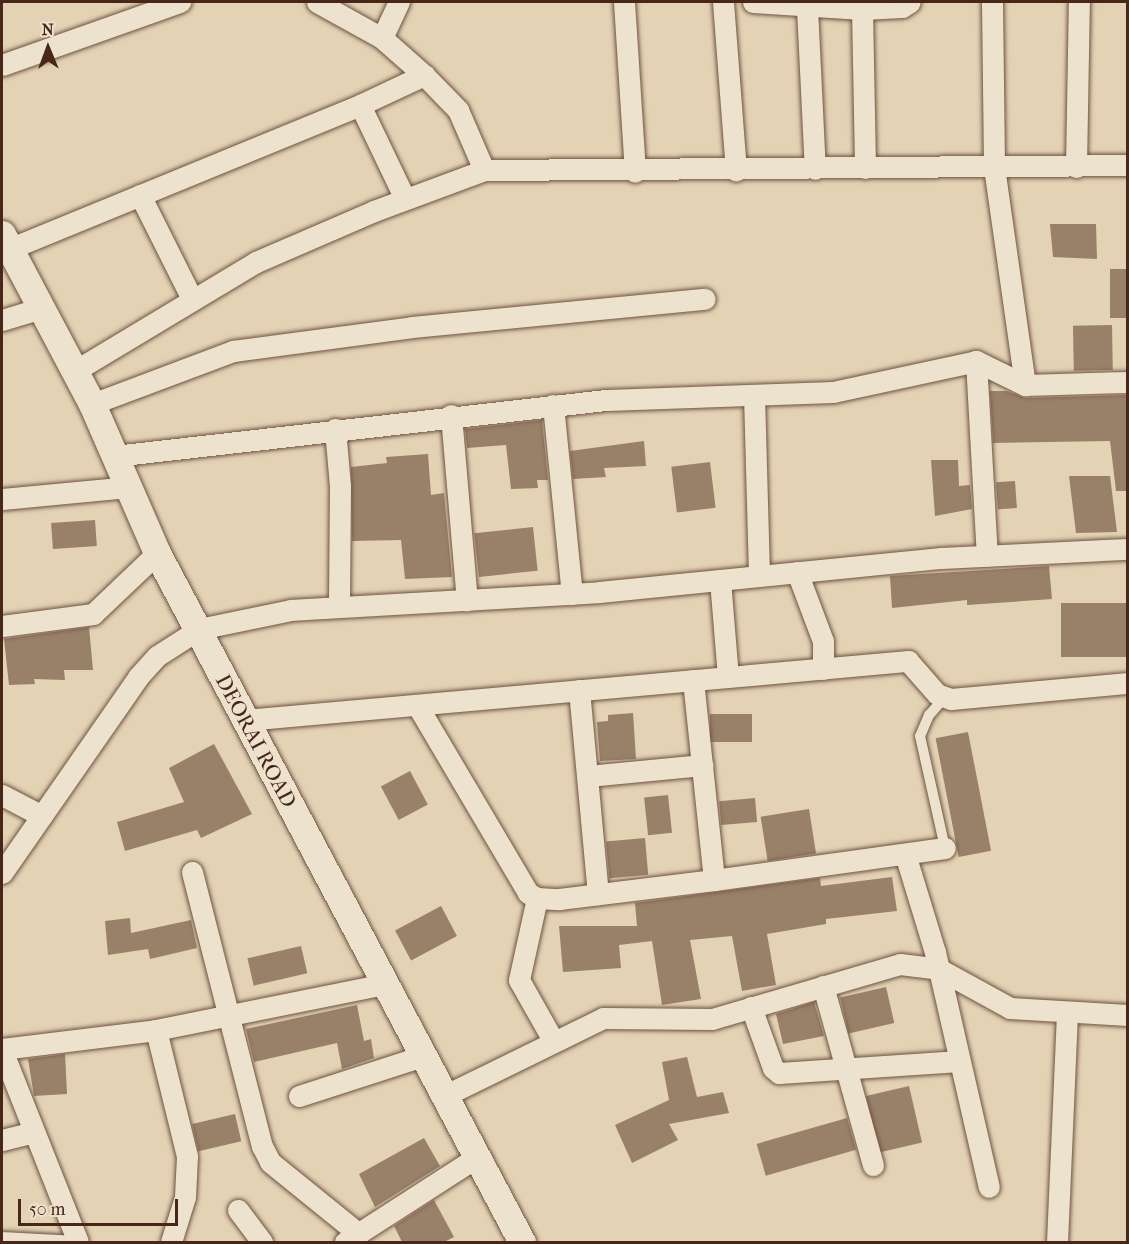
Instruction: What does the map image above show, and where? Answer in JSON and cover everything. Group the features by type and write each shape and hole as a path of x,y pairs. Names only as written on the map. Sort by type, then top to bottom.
{"street":[{"path":"2,66 180,2"},
{"path":"317,2 382,38 424,75 458,110 484,170"},
{"path":"382,38 399,2"},
{"path":"624,2 635,172"},
{"path":"723,2 736,170"},
{"path":"753,2 807,8 862,9 902,7 909,2"},
{"path":"992,2 994,167 1025,385"},
{"path":"1076,167 1079,2"},
{"path":"807,8 815,170"},
{"path":"862,9 865,168"},
{"path":"5,241 140,195 360,105 424,75"},
{"path":"360,105 405,199"},
{"path":"73,372 256,262 405,199 484,170 635,172 1128,165"},
{"path":"140,195 192,299"},
{"name":"DEORAI ROAD","path":"5,241 39,309 92,404 130,487 156,554 199,628 245,720 522,1242"},
{"path":"92,404 233,351 412,327 705,299"},
{"path":"2,320 39,309"},
{"path":"976,361 987,556"},
{"path":"114,456 451,415 553,405 833,392 976,361 1025,385 1128,382"},
{"path":"754,395 759,576"},
{"path":"553,405 572,594"},
{"path":"451,415 467,600"},
{"path":"335,429 340,486 339,607"},
{"path":"2,499 130,487"},
{"path":"2,873 138,677 157,656 199,628 291,609 572,594 987,556 1128,549"},
{"path":"2,626 93,614 156,554"},
{"path":"797,572 823,641 823,669"},
{"path":"720,580 728,677"},
{"path":"245,720 908,661 944,698 1128,682"},
{"path":"693,680 714,880"},
{"path":"579,690 598,894"},
{"path":"417,705 528,892 537,898 598,894 714,880 945,848"},
{"path":"588,776 702,765"},
{"path":"2,795 42,816"},
{"path":"905,854 939,969 989,1187"},
{"path":"192,872 262,1146 270,1162 352,1238 477,1157"},
{"path":"537,898 519,980 553,1040"},
{"path":"444,1096 603,1017 699,1020 900,964 939,969 1010,1008 1128,1015"},
{"path":"78,1241 2,1049 156,1030 385,984"},
{"path":"823,986 849,1070 873,1166"},
{"path":"751,1007 773,1068 779,1073 960,1061"},
{"path":"1058,1242 1066,1012"},
{"path":"156,1030 187,1156 185,1197 171,1242"},
{"path":"299,1096 423,1056"},
{"path":"2,1140 34,1132"},
{"path":"238,1210 262,1242"}],"lane":[{"path":"944,698 929,715 920,735 945,848"},
{"path":"2,1237 78,1241"}],"building":[{"path":"1050,224 1096,224 1097,259 1053,257"},
{"path":"1110,269 1128,269 1128,318 1110,318"},
{"path":"1112,325 1113,370 1074,371 1073,326"},
{"path":"990,391 1007,391 1025,398 1128,395 1128,491 1116,491 1110,441 993,443"},
{"path":"542,420 548,480 537,480 538,488 511,489 506,445 467,448 465,429"},
{"path":"644,441 646,466 604,468 606,477 573,479 570,451"},
{"path":"428,454 431,495 444,493 452,577 405,579 401,540 352,541 351,467 387,463 386,457"},
{"path":"931,460 958,460 959,486 970,485 972,509 935,516"},
{"path":"710,462 716,508 677,512 671,467"},
{"path":"1069,476 1110,476 1117,532 1076,533"},
{"path":"1015,481 1017,508 998,509 996,482"},
{"path":"95,520 97,546 53,549 51,523"},
{"path":"533,527 538,571 479,577 474,533"},
{"path":"1049,566 1052,599 967,605 967,600 892,608 890,576"},
{"path":"1061,603 1128,603 1128,657 1061,657"},
{"path":"89,627 93,670 64,670 65,680 34,679 35,684 9,685 4,639"},
{"path":"633,713 636,759 600,761 597,722 608,721 608,715"},
{"path":"710,714 752,714 752,742 710,742"},
{"path":"968,732 991,851 959,857 936,738"},
{"path":"214,744 252,814 201,838 197,830 125,851 117,822 184,802 169,768"},
{"path":"410,771 428,805 399,820 381,786"},
{"path":"668,795 672,833 648,835 644,798"},
{"path":"755,798 757,822 721,825 719,801"},
{"path":"809,809 816,853 768,861 761,817"},
{"path":"645,838 648,875 609,878 606,841"},
{"path":"892,877 897,911 826,919 826,924 767,934 776,985 742,991 732,936 690,940 701,999 662,1005 652,941 619,945 621,968 563,972 559,926 637,926 635,903 820,878 821,886"},
{"path":"441,906 457,936 411,960 395,930"},
{"path":"130,918 131,933 191,920 197,948 150,959 148,949 108,955 105,921"},
{"path":"301,946 307,973 254,986 247,958"},
{"path":"886,987 894,1023 849,1034 840,998"},
{"path":"814,1002 824,1036 783,1044 776,1014"},
{"path":"357,1005 364,1041 371,1039 374,1058 342,1069 337,1043 254,1062 246,1029"},
{"path":"65,1054 67,1094 34,1096 28,1059"},
{"path":"687,1057 697,1097 723,1092 729,1113 669,1124 678,1140 632,1163 615,1125 669,1100 662,1062"},
{"path":"909,1086 922,1143 879,1152 866,1096"},
{"path":"235,1114 241,1141 198,1151 192,1124"},
{"path":"847,1118 856,1150 766,1176 757,1144"},
{"path":"424,1138 440,1166 375,1207 359,1174"},
{"path":"434,1200 454,1237 444,1242 402,1242 394,1226"}]}
